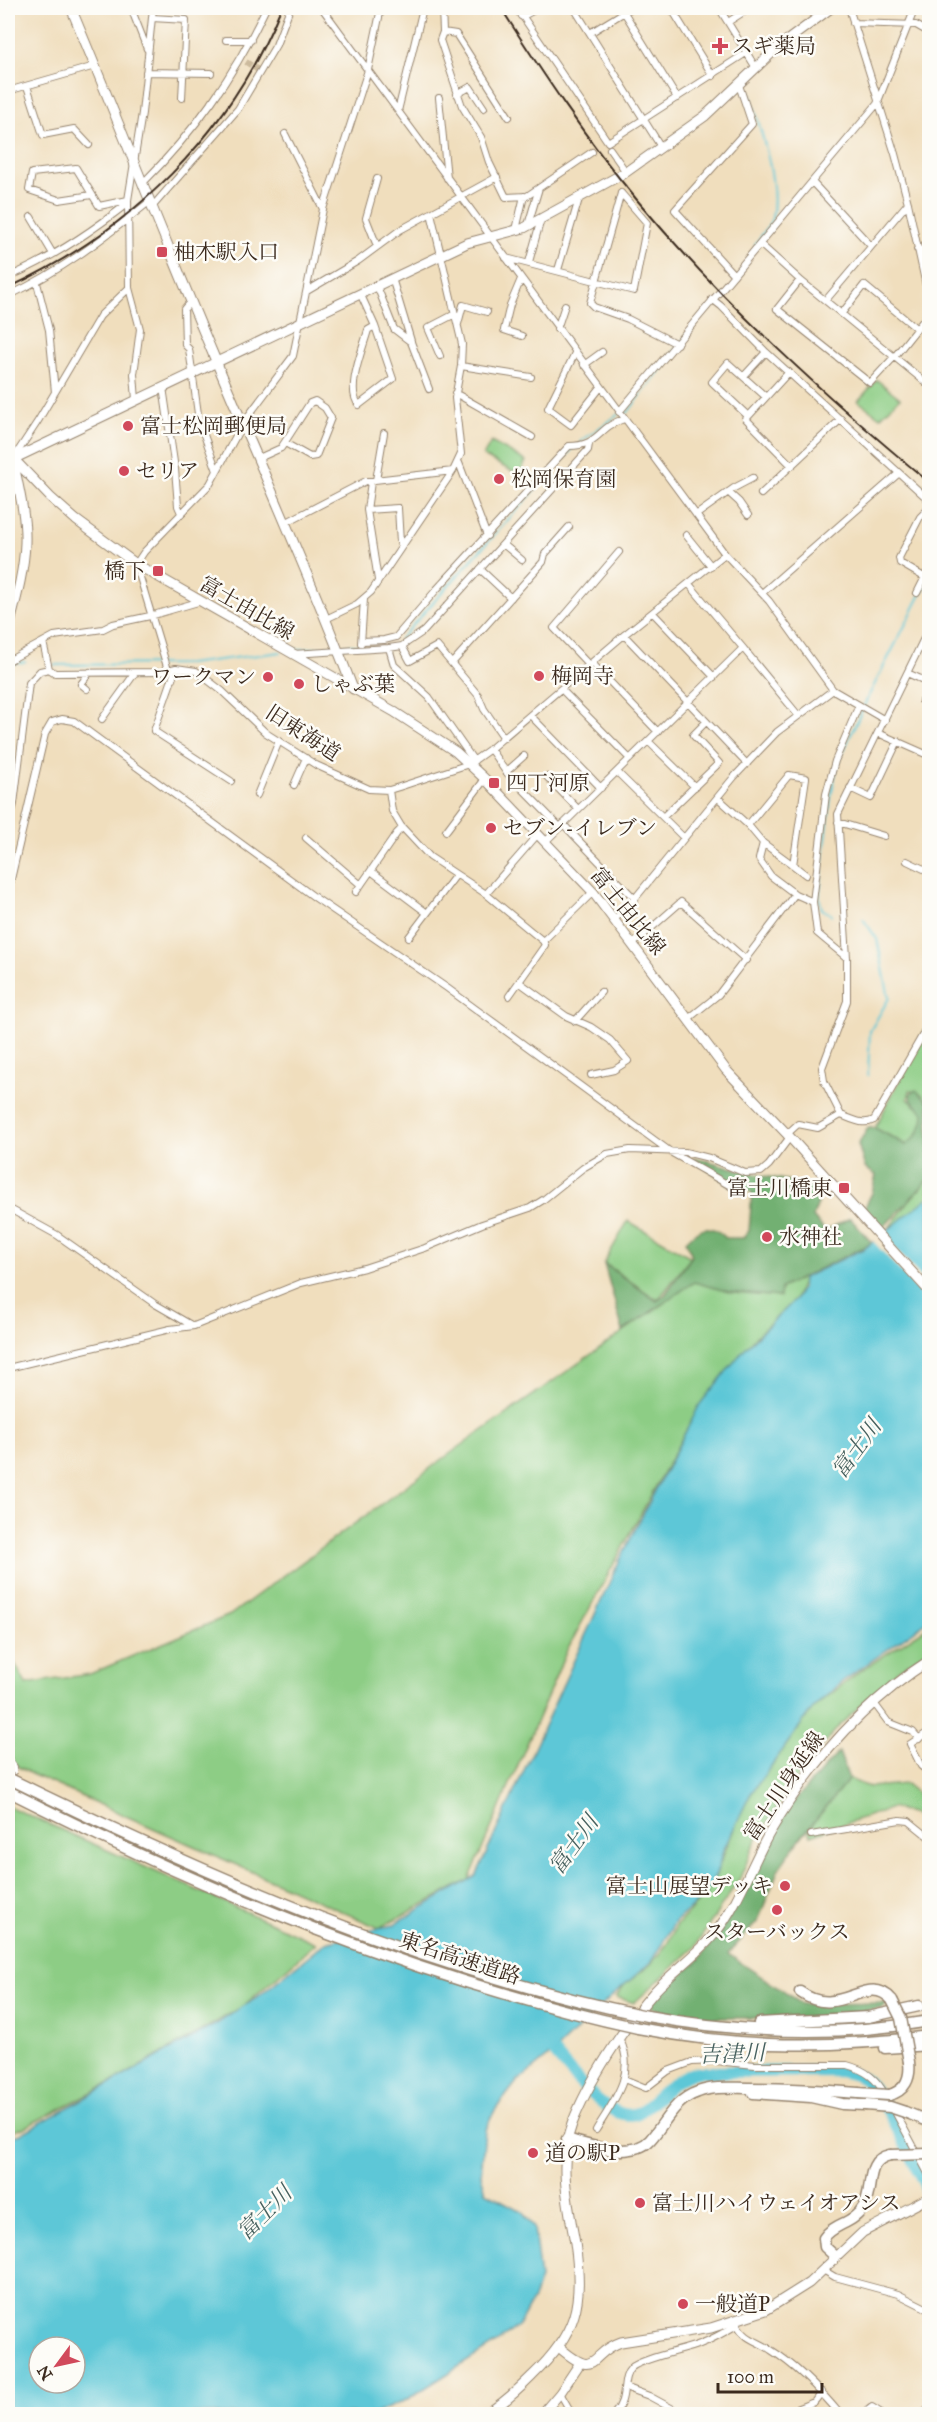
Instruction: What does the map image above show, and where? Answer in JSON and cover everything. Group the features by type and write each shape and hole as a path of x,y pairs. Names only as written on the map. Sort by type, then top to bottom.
{"highway":[{"name":"東名高速道路","path":"8,1778 169,1855 277,1901 373,1937 521,1986 585,2003 646,2016 738,2028 806,2031 871,2029 930,2021"},
{"name":"東名高速道路","path":"8,1791 154,1862 311,1926 487,1988 560,2010 638,2028 747,2044 804,2046 865,2044 930,2036"},
{"path":"567,2139 621,2150 642,2146 649,2142 671,2110 688,2096 706,2089 792,2089 889,2095 895,2094 906,2084 909,2078 909,2062 901,2018 887,1994 875,1990 829,2003 816,2000 800,1992"},
{"path":"666,2019 735,2023 815,2022 868,2017 919,2006"},
{"path":"747,2044 814,2051 930,2045"},
{"path":"730,2088 770,2096 811,2097 842,2104 890,2108 930,2122"},
{"path":"836,2257 825,2247 824,2238 832,2230 860,2213 869,2195 873,2168 881,2158 890,2155 930,2154"}],"main road":[{"path":"70,8 133,160 141,185 335,639 353,689"},
{"path":"520,11 535,8"},
{"path":"8,631 12,596 25,544 24,523 9,458 467,243 492,238 528,226 579,199 626,172 705,116 777,48 827,9"},
{"name":"富士由比線","path":"9,458 76,520 135,564 353,689 438,739 472,762 485,779 593,892 726,1070 930,1292"},
{"name":"富士川身延線","path":"486,2415 512,2396 560,2348 571,2326 577,2304 578,2279 575,2243 567,2211 567,2139 604,2062 656,1990 715,1934 730,1913 771,1832 833,1743 874,1703 930,1660"},
{"path":"560,2348 580,2363 592,2362 614,2344 621,2342 683,2334 737,2323 791,2296 823,2270 863,2232 926,2198"},
{"path":"542,2415 580,2363"}],"street":[{"path":"131,8 147,51"},
{"path":"136,400 134,374 140,329 129,288 128,202 142,113 153,8"},
{"path":"141,185 194,128 251,40 266,8"},
{"path":"8,296 37,282 88,251 128,219 150,205 238,109 276,45 290,8"},
{"path":"322,8 725,554 762,593 833,690 885,720"},
{"path":"168,670 135,564 210,484 243,423 293,356 302,321 323,209 368,70 381,8"},
{"path":"398,111 423,8"},
{"path":"442,8 443,32 440,40 457,94 481,137 506,197 524,196 592,152"},
{"path":"574,8 661,147"},
{"path":"590,33 631,8"},
{"path":"671,8 713,76"},
{"path":"719,8 756,68"},
{"path":"728,22 750,8"},
{"path":"849,8 895,154 930,304"},
{"path":"619,412 878,104 915,8"},
{"path":"520,11 608,142 746,53"},
{"path":"624,12 678,98"},
{"path":"152,18 186,20 182,98"},
{"path":"853,23 916,25 930,33"},
{"path":"443,32 456,34 509,117"},
{"path":"225,40 251,40"},
{"path":"240,58 246,62"},
{"path":"8,91 95,66"},
{"path":"146,72 212,73"},
{"path":"734,275 675,210 752,124 739,85"},
{"path":"27,86 42,135 74,129 89,145"},
{"path":"457,94 470,87 484,108"},
{"path":"440,98 447,178"},
{"path":"285,134 323,209"},
{"path":"610,149 626,172"},
{"path":"92,195 58,200 29,190 33,174 76,168 99,206 128,202"},
{"path":"307,291 431,213 496,177"},
{"path":"377,178 366,218 377,246"},
{"path":"812,182 871,246"},
{"path":"528,226 539,188"},
{"path":"506,257 529,262 597,281 634,291 647,223 621,194 597,281 590,303 594,307 628,319 677,344"},
{"path":"516,230 524,196"},
{"path":"558,270 579,199"},
{"path":"9,274 53,254 100,225 128,202"},
{"path":"826,300 908,203"},
{"path":"326,619 364,599 459,463 461,454 455,393 461,366 462,344 431,213"},
{"path":"31,217 53,254"},
{"path":"529,262 541,219"},
{"path":"760,244 800,280 927,384 930,376"},
{"path":"917,249 930,251"},
{"path":"392,278 411,342 429,389"},
{"path":"521,279 510,305 504,330 522,336"},
{"path":"800,280 777,309 870,383 930,312"},
{"path":"37,282 49,330 55,392"},
{"path":"376,285 394,329 411,342"},
{"path":"842,313 864,285 917,329"},
{"path":"9,458 55,392 100,316 129,288"},
{"path":"360,293 375,326 393,379 359,405 352,386 368,330 375,326"},
{"path":"712,300 721,306 766,352 842,419 898,474 930,501"},
{"path":"191,302 184,309 184,345 189,349 199,421 217,471"},
{"path":"458,324 464,305 487,312"},
{"path":"557,329 565,305"},
{"path":"440,356 428,328 455,314"},
{"path":"584,365 602,352"},
{"path":"744,376 766,352"},
{"path":"575,353 548,408 571,425 601,387"},
{"path":"748,416 712,382 728,363 766,397"},
{"path":"461,366 531,377"},
{"path":"789,372 746,419 792,466"},
{"path":"163,387 178,506 181,513"},
{"path":"455,393 494,413 503,422 532,437"},
{"path":"259,458 281,448 309,403 315,401 325,408 330,418 316,456 310,457 285,443"},
{"path":"362,641 396,637 437,589 569,446 589,444 612,423 624,419"},
{"path":"761,494 842,419"},
{"path":"378,581 367,510 384,433"},
{"path":"291,654 402,646 424,631 588,450 589,444"},
{"path":"459,463 487,536"},
{"path":"285,522 366,481 453,471"},
{"path":"762,593 898,474"},
{"path":"696,515 728,492 753,478"},
{"path":"728,492 748,515"},
{"path":"924,577 900,563 899,558 920,517 930,507"},
{"path":"367,510 398,508 400,543 403,544"},
{"path":"453,662 543,562 545,554 568,527"},
{"path":"686,535 711,566"},
{"path":"503,544 522,560"},
{"path":"620,552 554,628 658,732"},
{"name":"旧東海道","path":"176,668 196,671 222,691 266,733 306,758 369,789 389,790 472,762 531,716 624,635 725,554"},
{"path":"916,593 930,567"},
{"path":"480,569 511,597"},
{"path":"689,584 798,715"},
{"path":"921,585 929,589"},
{"path":"358,649 362,641 364,599"},
{"path":"8,661 54,636 103,628 198,602"},
{"path":"653,613 714,676"},
{"path":"930,626 838,814 847,957 847,1001 822,1068 824,1081 842,1115 861,1122 868,1123 874,1120 930,1023"},
{"path":"624,635 747,764"},
{"path":"43,642 49,669 55,673 161,672 176,668"},
{"path":"402,646 410,661 437,646 453,662 478,695 484,710 504,738"},
{"path":"389,648 393,665 429,697 472,762"},
{"path":"486,894 542,838 562,826 743,648"},
{"path":"176,668 154,731 231,781"},
{"path":"8,824 14,804 29,683 40,671 49,669"},
{"path":"87,689 81,684 90,672"},
{"path":"102,719 135,673"},
{"path":"907,673 930,684 922,700 930,704"},
{"path":"561,689 630,759"},
{"path":"615,919 747,764 798,715 833,690"},
{"path":"847,957 817,933 813,902 826,794 835,761 859,705"},
{"path":"531,716 601,788"},
{"path":"8,892 45,734 52,722 62,719 74,721 672,1153 734,1188"},
{"path":"663,817 718,763 693,735 706,722"},
{"path":"878,733 930,756"},
{"path":"257,795 279,741"},
{"path":"850,788 872,798 898,741"},
{"path":"648,742 695,787"},
{"path":"490,749 506,772 634,898"},
{"path":"506,772 524,756"},
{"path":"294,785 306,758"},
{"path":"617,772 683,837"},
{"path":"748,825 789,775 807,778 793,865"},
{"path":"547,777 579,809"},
{"path":"446,831 485,779"},
{"path":"389,790 392,811 402,828 430,857 486,894 543,941 545,945 509,996"},
{"path":"718,798 748,825 763,843 806,875"},
{"path":"838,822 884,836"},
{"path":"356,892 402,828"},
{"path":"306,838 361,885"},
{"path":"763,843 759,859 771,876 795,894 813,902"},
{"path":"907,861 930,872"},
{"path":"371,871 428,912"},
{"path":"409,937 456,875"},
{"path":"543,941 593,892"},
{"path":"688,1019 718,995 795,894"},
{"path":"633,944 681,902 746,960"},
{"path":"519,982 575,1021 591,1027 610,1040 628,1061 614,1070 591,1075"},
{"path":"575,1021 601,992"},
{"path":"8,1368 170,1329 194,1326 301,1283 364,1268 426,1248 482,1224 530,1208 583,1168 607,1154 630,1150 685,1152 709,1158 745,1173 760,1172 769,1165 788,1135 798,1124 818,1128 842,1115"},
{"path":"8,1208 57,1235 155,1304 194,1326"},
{"path":"874,1703 888,1722 913,1732 919,1738"},
{"path":"930,1731 910,1744 921,1766 930,1773"},
{"path":"8,1758 14,1767 8,1787"},
{"path":"811,1835 900,1820 909,1821 930,1839"},
{"path":"596,2130 624,2082 625,2050 620,2040"},
{"path":"624,2082 646,2088 668,2071 692,2062 847,2065 857,2068 869,2074 881,2086 930,2177"},
{"path":"823,2270 835,2277 898,2294 930,2310"},
{"path":"614,2415 624,2399 628,2370 641,2361 665,2356 703,2343 737,2323 745,2337 770,2349 813,2383 840,2415"},
{"path":"625,2387 649,2396 682,2415"},
{"path":"783,2415 814,2402 822,2392"},
{"path":"560,2393 572,2415"},
{"path":"862,2415 872,2407 884,2415"},
{"path":"923,2415 926,2410 930,2413"}],"green space":[{"path":"877,380 900,398 880,417 858,401"},
{"path":"491,442 526,461 519,475 483,456"},
{"path":"929,1023 929,1102 921,1094 910,1090 908,1099 924,1113 923,1125 909,1146 875,1128"},
{"path":"916,1090 929,1102 929,1179 880,1231 863,1211 872,1193 876,1175 865,1168 858,1144 868,1128 875,1128 906,1145 910,1142 917,1135 924,1118 924,1113 911,1100 910,1094"},
{"path":"693,1157 759,1175 810,1185 818,1203 813,1217 825,1231 850,1218 872,1243 781,1288 780,1297 729,1292 694,1282 623,1331 604,1264 657,1301 665,1295 692,1256 686,1241 696,1232 710,1228 726,1238 743,1238 749,1231 752,1192 728,1184"},
{"path":"929,1179 929,1201 886,1232 909,1201"},
{"path":"628,1221 691,1257 658,1300 604,1263"},
{"path":"804,1277 795,1300 753,1339 693,1418 567,1650 469,1880 379,1928 31,1774 8,1761 8,1651 26,1684 90,1674 230,1615 455,1450 694,1282 733,1293 780,1297 781,1288"},
{"path":"929,1626 929,1649 898,1670 840,1725 803,1769 756,1840 740,1878 694,1948 634,2003 616,1997 624,1985 650,1965 667,1944 676,1926 704,1896 713,1881 739,1816 750,1795 813,1708 860,1671"},
{"path":"839,1752 849,1779 779,1868 758,1921 728,1954 802,2004 888,2003 883,2008 826,2018 677,2016 644,2005 696,1963 720,1932 757,1868 783,1813"},
{"path":"849,1779 869,1787 906,1784 929,1803 929,1827 914,1814 892,1808 811,1835 809,1828"},
{"path":"8,1806 316,1943 242,2007 125,2075 23,2128 8,2133"}],"water":[{"name":"富士川","path":"929,1197 929,1620 843,1681 813,1708 750,1795 723,1851 716,1875 703,1897 675,1922 651,1962 554,2052 515,2084 495,2110 485,2130 481,2175 486,2192 523,2212 534,2228 540,2279 533,2299 519,2325 498,2342 406,2400 374,2414 8,2414 8,2136 19,2135 218,2023 261,1994 326,1942 393,1925 476,1876 621,1557 700,1404 746,1347 795,1300 802,1288 803,1278 865,1248"}],"pier":[{"path":"881,1232 929,1286 929,1303 871,1239"}],"waterway":[{"path":"749,91 771,171 774,204 772,218 755,245"},
{"path":"624,413 628,412 692,329"},
{"path":"580,442 619,414"},
{"path":"400,639 573,448"},
{"path":"832,915 822,909 819,898 837,765 868,697 930,577"},
{"path":"341,646 357,645"},
{"path":"293,650 332,647"},
{"path":"54,665 188,664 281,652"},
{"path":"8,664 25,662"},
{"path":"863,919 877,939 889,998 870,1031 868,1075"},
{"path":"883,1230 884,1236"},
{"name":"吉津川","path":"543,2040 574,2076 602,2103 629,2115 641,2111 674,2083 697,2072 839,2071 857,2076 869,2083 888,2111 930,2196"}],"tunnel":[{"path":"246,62 261,72"}],"railway":[{"path":"8,288 53,265 95,238 135,208 172,174 205,137 234,97 260,54 281,8"},
{"path":"501,8 583,130 618,177 670,238 740,312 814,383 930,483"}],"place":[{"name":"スギ薬局","path":"720,46"},
{"name":"柚木駅入口","path":"162,252"},
{"name":"富士松岡郵便局","path":"128,426"},
{"name":"セリア","path":"124,471"},
{"name":"松岡保育園","path":"499,479"},
{"name":"橋下","path":"158,571"},
{"name":"梅岡寺","path":"539,676"},
{"name":"ワークマン","path":"268,677"},
{"name":"しゃぶ葉","path":"299,684"},
{"name":"四丁河原","path":"494,783"},
{"name":"セブン-イレブン","path":"491,828"},
{"name":"富士川橋東","path":"844,1188"},
{"name":"水神社","path":"767,1237"},
{"name":"富士山展望デッキ","path":"785,1886"},
{"name":"スターバックス","path":"777,1910"},
{"name":"道の駅P","path":"533,2153"},
{"name":"富士川ハイウェイオアシス","path":"640,2203"},
{"name":"一般道P","path":"683,2304"}]}
